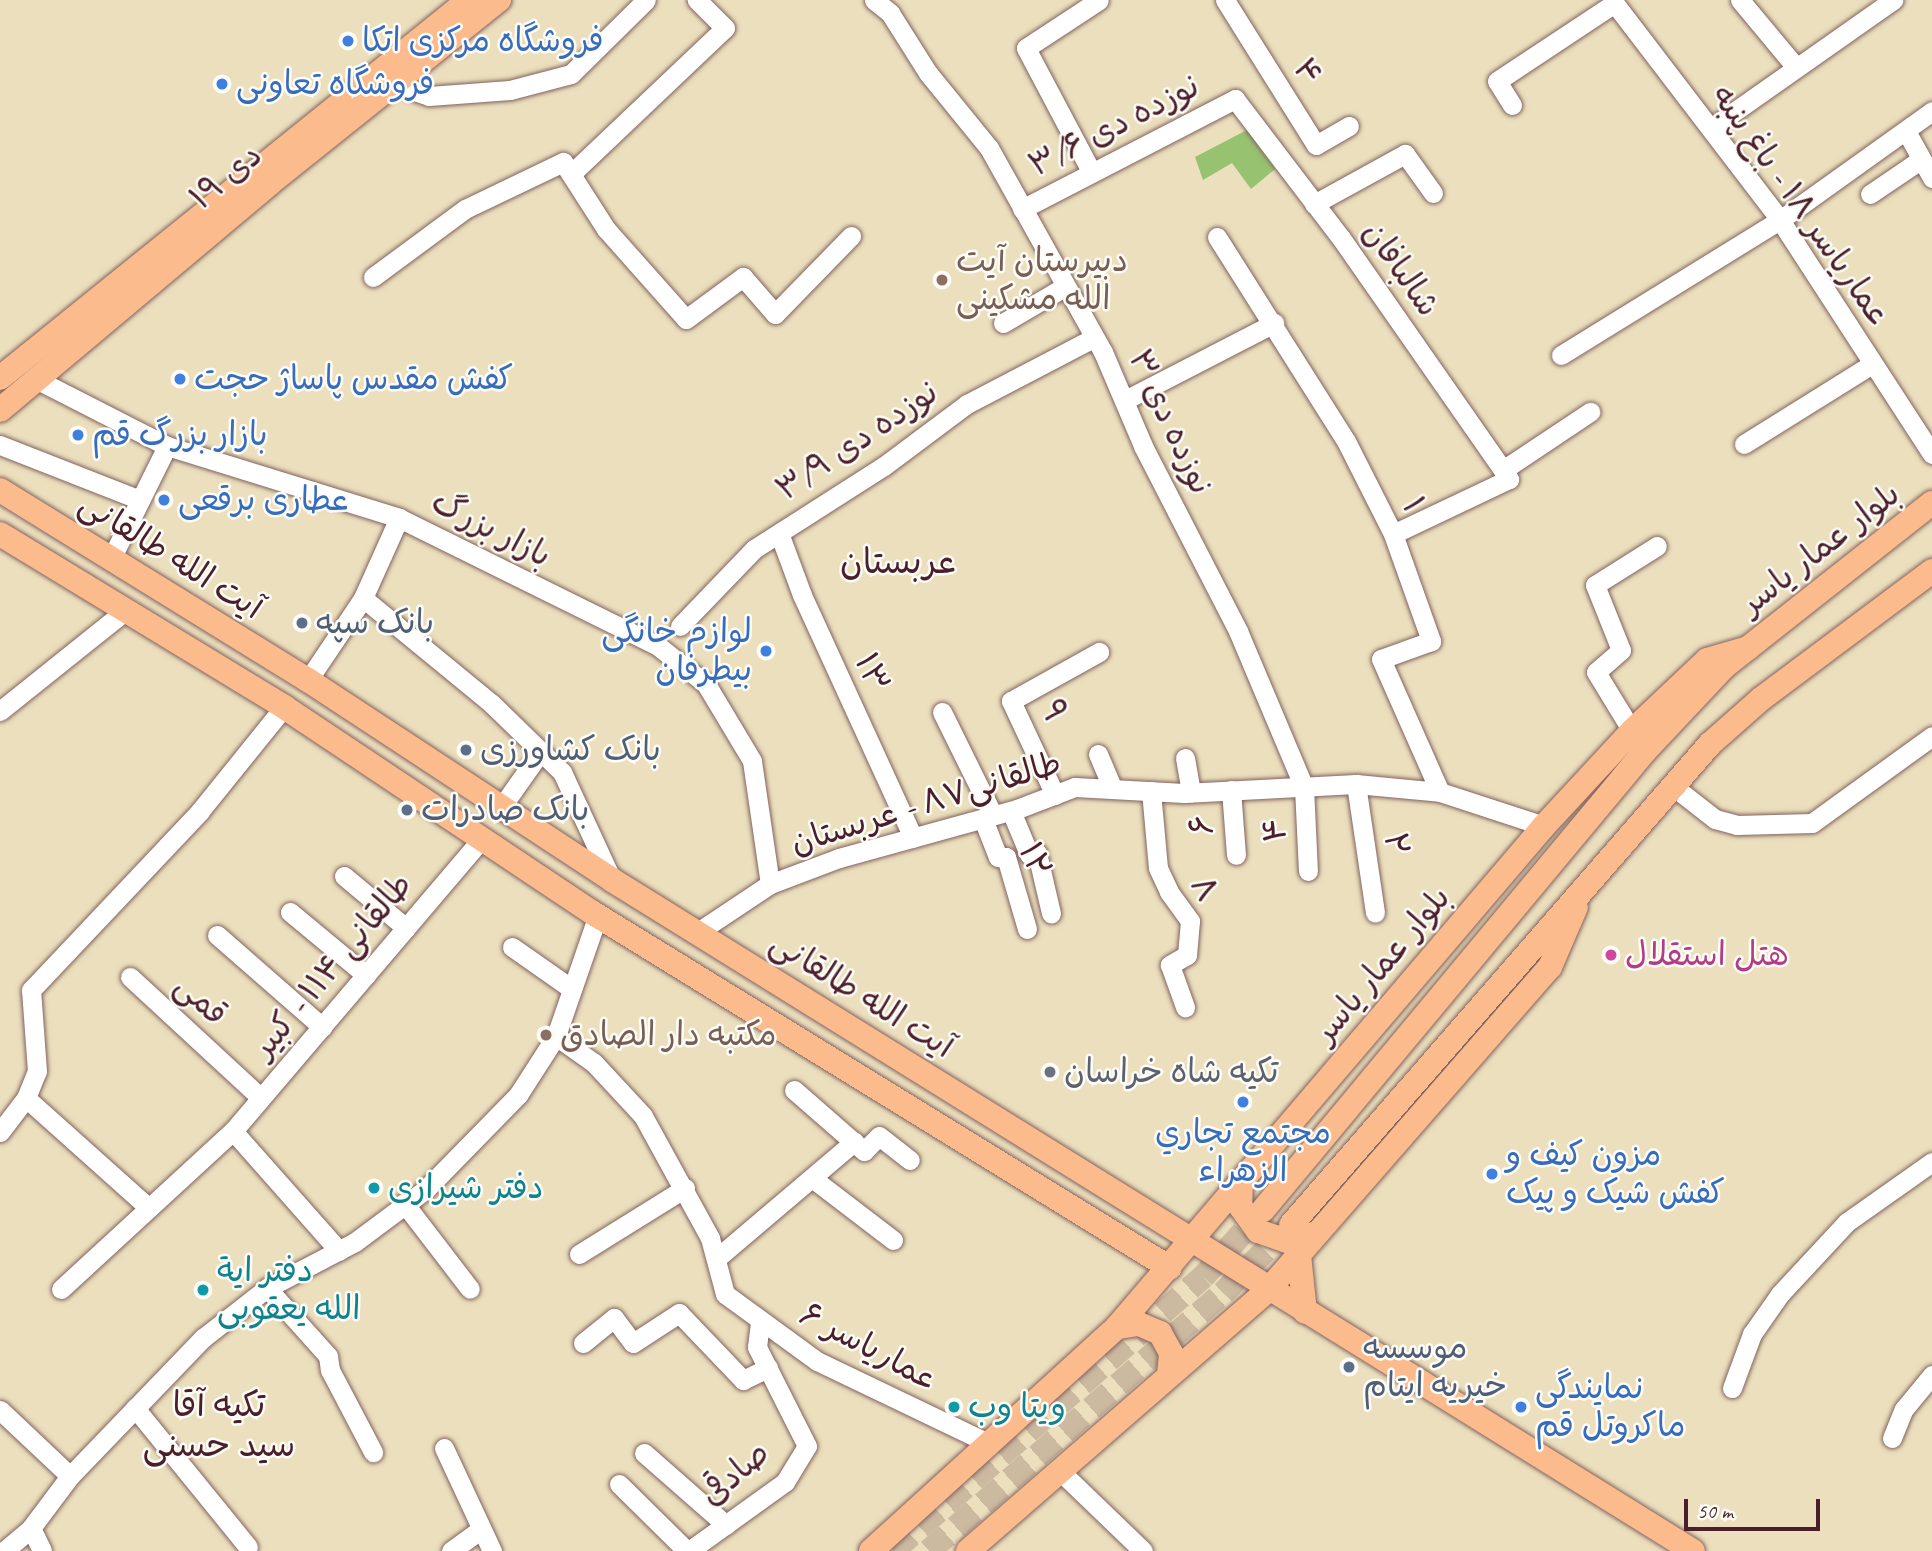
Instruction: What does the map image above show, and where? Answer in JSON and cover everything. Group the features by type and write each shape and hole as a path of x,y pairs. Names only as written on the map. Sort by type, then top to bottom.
{"main road":[{"name":"۱۹ دی","path":"0,410 384,80 469,0"},
{"name":"۱۹ دی","path":"0,379 384,80 499,0"},
{"name":"آیت الله طالقانی","path":"0,490 308,680 500,809 612,880 1192,1239 1268,1290 1693,1551"},
{"name":"بلوار عمار یاسر","path":"1263,1210 1645,751 1724,667 1932,503"},
{"name":"آیت الله طالقانی","path":"0,534 284,708 480,841 1170,1268"},
{"path":"1291,1225 1710,744 1761,699 1932,571"},
{"name":"بلوار عمار یاسر","path":"871,1551 1117,1327 1544,826 1632,732 1707,660 1748,648"},
{"path":"968,1551 1268,1290 1550,967 1585,887"},
{"path":"1241,1182 1240,1206 1258,1231 1287,1241 1318,1233"},
{"path":"1299,1255 1305,1312"},
{"path":"1117,1327 1139,1324 1160,1333 1171,1353 1169,1375"}],"street":[{"path":"384,80 429,96 510,90 571,74 646,0"},
{"path":"373,277 465,209 567,168 725,28 697,0"},
{"name":"نوزده دی ۳","path":"874,0 890,13 928,73 989,148 1093,338 1238,631 1304,787"},
{"path":"1091,171 1026,48 1099,0"},
{"name":"۴","path":"1225,0 1316,145 1349,126"},
{"path":"1740,0 1796,66"},
{"path":"1711,128 1893,0"},
{"path":"1512,105 1497,81 1613,2"},
{"name":"عماریاسر ۱۸ - باغ پنبه","path":"1613,2 1780,220 1932,454"},
{"name":"نوزده دی ۳/۶","path":"1022,209 1091,171 1236,99"},
{"name":"شالبافان","path":"1236,99 1314,204 1506,475"},
{"path":"1561,355 1780,220 1932,111"},
{"path":"1906,131 1932,178"},
{"path":"1314,204 1405,154 1433,192"},
{"path":"1870,194 1920,160"},
{"path":"567,168 606,229 686,318 743,277 775,314 851,236"},
{"name":"۱","path":"1217,237 1274,323 1346,441 1393,534 1431,640 1381,659 1440,792"},
{"path":"1003,323 1064,287"},
{"path":"1125,400 1274,323"},
{"name":"نوزده دی ۳/۹","path":"680,626 754,549 884,466 967,404 1093,338"},
{"path":"1744,444 1872,364"},
{"name":"بازار بزرگ","path":"36,379 167,446 399,519 658,646 706,684 752,761 770,884"},
{"path":"1393,534 1506,475 1590,412"},
{"path":"0,445 141,500"},
{"path":"111,559 167,446"},
{"path":"308,680 363,598 399,519"},
{"name":"۱۳","path":"779,533 802,595 913,838"},
{"path":"1632,732 1596,671 1621,650 1595,585 1657,546"},
{"path":"363,598 492,704 562,772 612,880"},
{"path":"0,711 125,611"},
{"name":"۹","path":"1055,795 1011,701 1099,652"},
{"path":"0,1132 29,1093 37,1071 31,990 200,811 284,708"},
{"path":"942,712 996,815 1029,854 1037,853 1051,913"},
{"path":"1674,787 1715,819 1737,825 1803,825 1812,823 1932,736"},
{"path":"500,809 541,751"},
{"path":"1098,754 1114,789"},
{"path":"1185,758 1191,792"},
{"name":"طالقانی۸۷ - عربستان","path":"698,932 770,884 839,858 996,815 1075,787 1191,792 1356,783 1440,792 1544,826"},
{"name":"۲","path":"1356,783 1375,913"},
{"name":"۴","path":"1304,787 1308,871"},
{"name":"۶","path":"1231,790 1236,855"},
{"name":"۸","path":"1151,791 1158,867 1168,892 1190,921 1187,955 1170,965 1185,1007"},
{"name":"۱۲","path":"996,815 998,857 1006,857 1027,929"},
{"name":"طالقانی ۱۱۴ - کبیر","path":"61,1289 233,1131 480,841"},
{"path":"344,876 406,928"},
{"path":"290,912 366,975"},
{"path":"4,1551 31,1528 70,1476 203,1338 267,1288 339,1251 426,1189 518,1095 556,1036 598,915"},
{"path":"217,935 321,1027"},
{"path":"512,947 572,989"},
{"name":"قمی","path":"130,977 261,1098"},
{"path":"556,1036 614,1082 643,1116 685,1188 717,1258 854,1142"},
{"path":"794,1090 864,1151 879,1136 910,1160"},
{"path":"29,1093 149,1208"},
{"path":"233,1131 339,1251"},
{"path":"1732,1388 1752,1334 1780,1294 1847,1222 1932,1162"},
{"path":"812,1178 893,1240"},
{"path":"579,1254 685,1188"},
{"path":"404,1203 470,1289"},
{"name":"عماریاسر ۶","path":"717,1258 725,1294 817,1361 990,1444"},
{"path":"267,1288 328,1356 330,1370 373,1452"},
{"path":"583,1342 614,1318 633,1343 679,1313 743,1380 768,1368"},
{"name":"صادقی","path":"688,1551 785,1482 807,1446 757,1347 760,1322"},
{"path":"1892,1438 1904,1409 1932,1376"},
{"path":"135,1408 248,1547"},
{"path":"0,1410 70,1476"},
{"path":"444,1448 479,1531 492,1551"},
{"path":"644,1453 726,1525"},
{"path":"1060,1471 1143,1551"},
{"path":"619,1484 688,1551"},
{"path":"31,1528 42,1551"},
{"path":"451,1551 479,1531"}],"green space":[{"path":"1247,130 1275,169 1251,189 1232,163 1203,180 1195,157"}],"tunnel":[{"path":"893,1551 1203,1277 1263,1210"},
{"path":"929,1551 1223,1293 1291,1225"}],"place":[{"name":"فروشگاه مرکزی اتکا","path":"348,41"},
{"name":"فروشگاه تعاونی","path":"222,84"},
{"name":"دبیرستان آیت الله مشکینی","path":"942,280"},
{"name":"کفش مقدس پاساژ حجت","path":"180,379"},
{"name":"بازار بزرگ قم","path":"78,435"},
{"name":"عطاری برقعی","path":"164,500"},
{"name":"بانک سپه","path":"302,623"},
{"name":"لوازم خانگی بیطرفان","path":"766,651"},
{"name":"بانک کشاورزی","path":"466,750"},
{"name":"بانک صادرات","path":"407,810"},
{"name":"هتل استقلال","path":"1611,955"},
{"name":"مکتبه دار الصادق","path":"546,1035"},
{"name":"تکیه شاه خراسان","path":"1050,1072"},
{"name":"مجتمع تجاري الزهراء","path":"1243,1102"},
{"name":"مزون کیف و کفش شیک و پیک","path":"1492,1174"},
{"name":"دفتر شیرازی","path":"374,1188"},
{"name":"دفتر ایة الله یعقوبی","path":"203,1290"},
{"name":"موسسه خیریه ایتام","path":"1349,1367"},
{"name":"ویتا وب","path":"954,1407"},
{"name":"نمایندگی ماکروتل قم","path":"1521,1407"}],"district":[{"name":"عربستان","path":"898,562"},
{"name":"تکیه آقا سید حسنی","path":"219,1425"}]}
